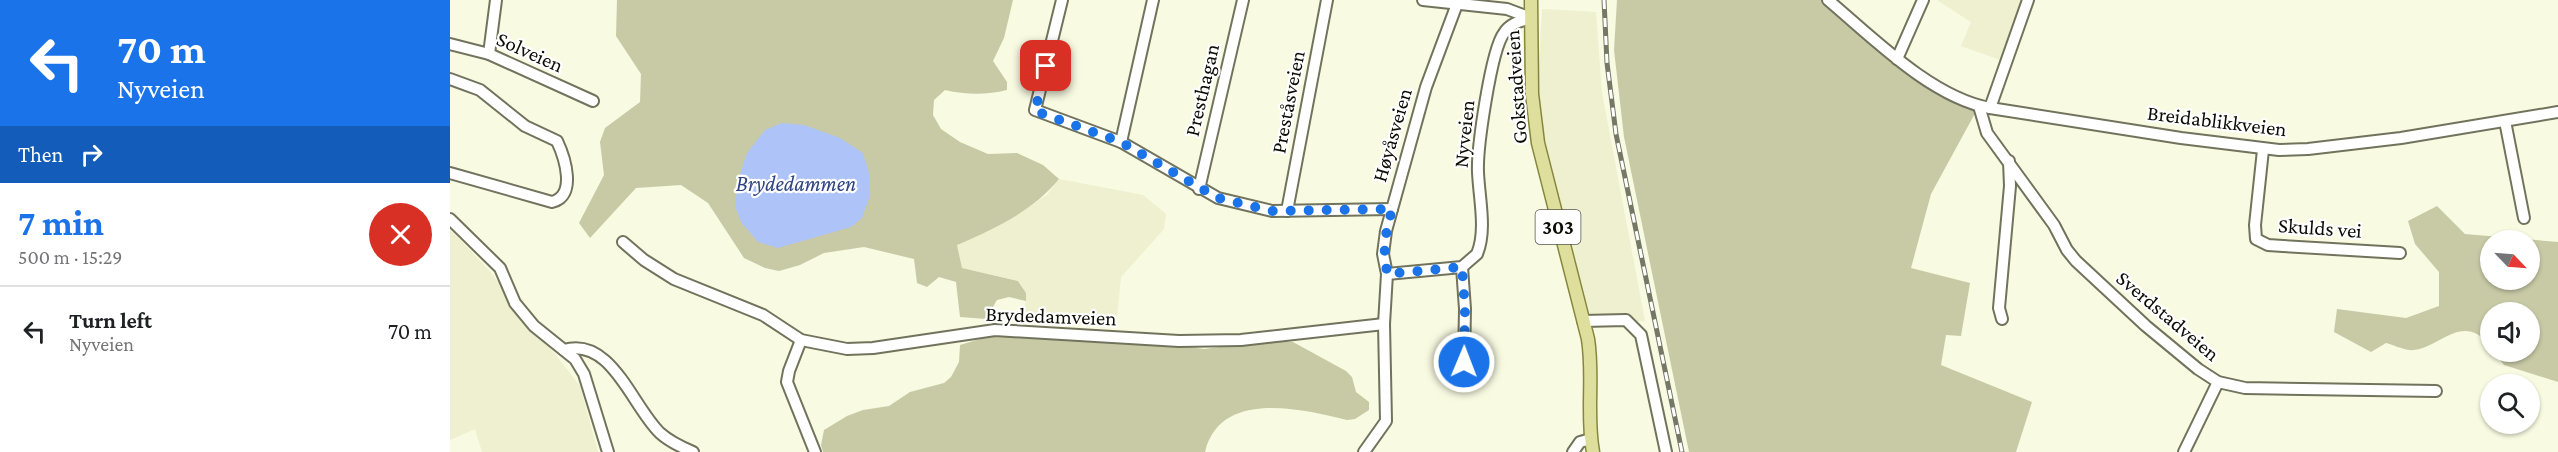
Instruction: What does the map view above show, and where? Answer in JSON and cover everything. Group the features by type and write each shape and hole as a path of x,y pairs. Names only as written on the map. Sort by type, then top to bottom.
{"main road":[{"name":"Gokstadveien","path":"1531,0 1532,94 1538,144 1592,365 1591,439 1593,452"}],"street":[{"path":"489,54 496,0"},
{"path":"1062,0 1035,111 1121,142 1218,198 1251,207 1287,211 1392,209"},
{"path":"1121,142 1153,0"},
{"name":"Presthagan","path":"1199,189 1243,0"},
{"name":"Preståsveien","path":"1287,211 1327,0"},
{"path":"1423,0 1507,9 1531,18"},
{"path":"1828,0 1897,59 1947,92 1984,107 2028,0"},
{"path":"1897,59 1923,0"},
{"name":"Høyåsveien","path":"1364,452 1386,421 1384,324 1387,274 1384,243 1426,87 1457,4"},
{"name":"Nyveien","path":"1462,267 1474,259 1481,240 1478,154 1496,51 1503,33 1511,25 1531,18"},
{"name":"Solveien","path":"450,44 489,54 593,101"},
{"path":"450,79 480,90 525,126 557,141 568,184 562,197 552,202 450,173"},
{"name":"Breidablikkveien","path":"1984,107 2263,150 2308,149 2378,141 2558,112"},
{"name":"Sverdstadveien","path":"1984,107 1987,133 2055,225 2067,250 2076,261 2146,326 2198,369 2218,382 2245,388 2436,391"},
{"path":"2505,121 2524,218"},
{"name":"Skulds vei","path":"2263,150 2255,225 2256,239 2268,245 2400,253"},
{"path":"2002,319 1999,308 2010,186 2009,161"},
{"path":"450,219 500,268 515,303 534,326 575,359 584,374 608,452"},
{"path":"623,242 644,260 674,279 763,315 801,340 787,382 815,452"},
{"path":"1387,274 1462,267 1465,309 1464,362"},
{"path":"1583,321 1626,320 1641,335 1666,452"},
{"name":"Brydedamveien","path":"801,340 847,349 873,348 995,330 1179,341 1231,340 1384,324"},
{"path":"564,350 579,347 605,358 636,404 661,433 670,441 693,452"},
{"path":"2184,452 2218,382"},
{"path":"1573,452 1581,442 1591,439"}],"shaded area":[{"path":"617,0 1013,0 1004,38 993,61 1007,82 1007,90 976,94 945,90 934,100 933,115 941,129 960,142 988,154 1017,153 1043,165 1059,179 1025,210 999,226 957,245 962,268 1018,281 1026,293 1026,301 1009,297 997,300 986,319 960,317 956,282 939,277 927,287 917,283 914,259 864,247 824,253 800,265 779,271 765,268 744,258 708,203 681,185 636,188 590,238 579,223 604,175 600,142 605,128 640,102 641,74 616,36"},
{"path":"1617,0 1828,0 1897,59 1979,106 1931,194 1911,268 1970,283 1961,336 1946,335 1941,365 2032,402 2016,452 1689,452 1624,137 1614,50"},
{"path":"1937,0 2029,0 2006,62 1961,46 1971,22"},
{"path":"1542,9 1596,12 1602,93 1645,321 1593,325 1546,153 1538,85"},
{"path":"1059,179 1143,195 1166,214 1164,229 1121,277 1116,326 1024,321 1026,293 1019,281 962,268 957,245 999,226 1047,195"},
{"path":"2437,206 2465,234 2480,235 2480,290 2540,290 2540,240 2558,242 2558,382 2540,376 2540,374 2504,365 2502,362 2540,362 2540,302 2480,302 2480,337 2469,331 2459,332 2419,349 2409,350 2386,343 2371,352 2334,332 2337,309 2406,318 2439,306 2439,272 2415,244 2408,221"},
{"path":"450,229 488,269 580,386 598,452 482,452 475,429 450,440"},
{"path":"993,335 1159,343 1204,349 1276,340 1293,342 1346,371 1352,377 1356,392 1369,402 1369,410 1355,419 1347,420 1286,409 1265,408 1245,411 1227,419 1214,432 1205,452 823,452 821,445 824,430 847,416 863,410 889,406 910,392 944,383 951,377 959,362 960,345"}],"water":[{"name":"Brydedammen","path":"782,123 804,125 840,138 863,153 870,176 869,198 862,218 851,227 778,248 758,242 741,222 735,206 739,177 747,153 765,130"}],"railway":[{"path":"1604,0 1607,63 1616,134 1682,452"}],"route":[{"path":"1046,66 1035,111 1121,142 1218,198 1272,211 1392,209 1383,255 1387,274 1462,267 1465,309 1464,362"}]}
